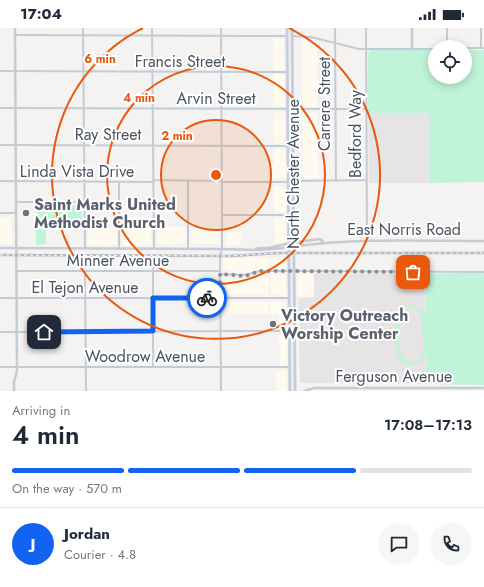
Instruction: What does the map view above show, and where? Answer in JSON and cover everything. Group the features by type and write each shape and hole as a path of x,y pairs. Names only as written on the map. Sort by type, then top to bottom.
{"main road":[{"name":"North Chester Avenue","path":"287,28 290,391"},
{"name":"North Chester Avenue","path":"292,28 295,391"},
{"path":"287,36 289,37 292,47"},
{"path":"288,172 291,180 294,181"}],"street":[{"path":"14,28 17,298 17,367 14,391"},
{"path":"83,28 85,248"},
{"path":"152,28 154,249"},
{"path":"221,28 221,391"},
{"name":"Carrere Street","path":"335,28 336,181"},
{"name":"Bedford Way","path":"366,28 367,240"},
{"path":"412,28 412,49"},
{"path":"447,28 447,40"},
{"path":"480,28 481,48"},
{"path":"15,35 287,36"},
{"path":"292,36 312,37 355,48 366,49 428,48"},
{"path":"472,48 484,48"},
{"name":"Francis Street","path":"0,71 288,72"},
{"name":"Arvin Street","path":"0,108 366,109"},
{"name":"Ray Street","path":"0,145 288,146"},
{"path":"188,180 188,249"},
{"name":"Linda Vista Drive","path":"0,181 119,182 188,180 222,182 288,182"},
{"path":"294,181 366,180"},
{"path":"119,182 120,249"},
{"path":"16,202 85,202"},
{"path":"0,213 16,213"},
{"path":"222,215 289,215"},
{"name":"East Norris Road","path":"0,248 269,250 285,248 289,245 298,246 367,240 484,241"},
{"path":"153,257 153,367"},
{"name":"Minner Avenue","path":"16,271 153,271 220,273 245,276 260,271 484,272"},
{"path":"85,271 86,391"},
{"name":"El Tejon Avenue","path":"0,298 289,298"},
{"path":"0,332 290,331"},
{"name":"Woodrow Avenue","path":"0,367 290,367"},
{"name":"Ferguson Avenue","path":"304,391 314,388 484,388"}],"shaded area":[{"path":"273,39 284,39 284,70 273,70"},
{"path":"304,40 317,42 317,107 305,107 303,105 302,42"},
{"path":"273,75 284,75 285,106 274,106"},
{"path":"274,113 285,114 284,143 274,143"},
{"path":"304,113 317,113 318,178 303,177"},
{"path":"368,113 429,113 430,183 369,183"},
{"path":"274,149 283,149 285,151 285,164 288,164 288,178 272,178"},
{"path":"274,186 285,187 286,210 284,212 274,212"},
{"path":"0,217 10,217 11,219 12,242 10,244 0,244"},
{"path":"274,218 284,218 286,240 275,244"},
{"path":"88,227 117,227 117,245 88,245"},
{"path":"122,227 151,227 151,245 122,245"},
{"path":"157,227 185,227 185,244 158,244"},
{"path":"192,229 219,229 219,244 193,244"},
{"path":"226,232 241,232 241,245 227,245"},
{"path":"223,258 269,258 269,269 236,273 224,268"},
{"path":"271,258 286,258 287,269 271,269"},
{"path":"314,273 425,274 427,384 300,383 298,298 314,297"},
{"path":"298,274 314,274 314,297 298,297"},
{"path":"269,275 269,295 225,295 224,279 246,279"},
{"path":"271,275 286,275 286,295 271,295"},
{"path":"226,301 268,302 268,314 224,314 224,303"},
{"path":"270,302 286,302 287,329 279,329 279,314 270,313"},
{"path":"279,334 287,334 287,364 280,365"},
{"path":"276,370 287,370 287,391 276,391"}],"green space":[{"path":"370,50 428,50 428,84 472,84 472,50 484,50 484,182 430,183 429,113 368,113 368,53"},
{"path":"36,205 82,205 82,225 79,222 46,222 46,244 36,245"},
{"path":"484,272 484,385 427,384 426,352 422,361 412,365 408,365 399,358 396,336 397,316 401,308 409,304 421,309 426,317 426,274","holes":["407,308 417,310 422,319 423,350 420,358 414,362 407,361 401,355 400,351 400,322 403,311"]}],"railway":[{"path":"0,255 230,256 279,253 484,253"}],"way so far":[{"path":"207,298 220,298 220,274 245,276 260,271 413,272"}],"place":[{"name":"Saint Marks United Methodist Church","path":"26,213"},
{"name":"Victory Outreach Worship Center","path":"273,324"}],"route":[{"path":"44,332 153,331 153,298 207,298"}]}
